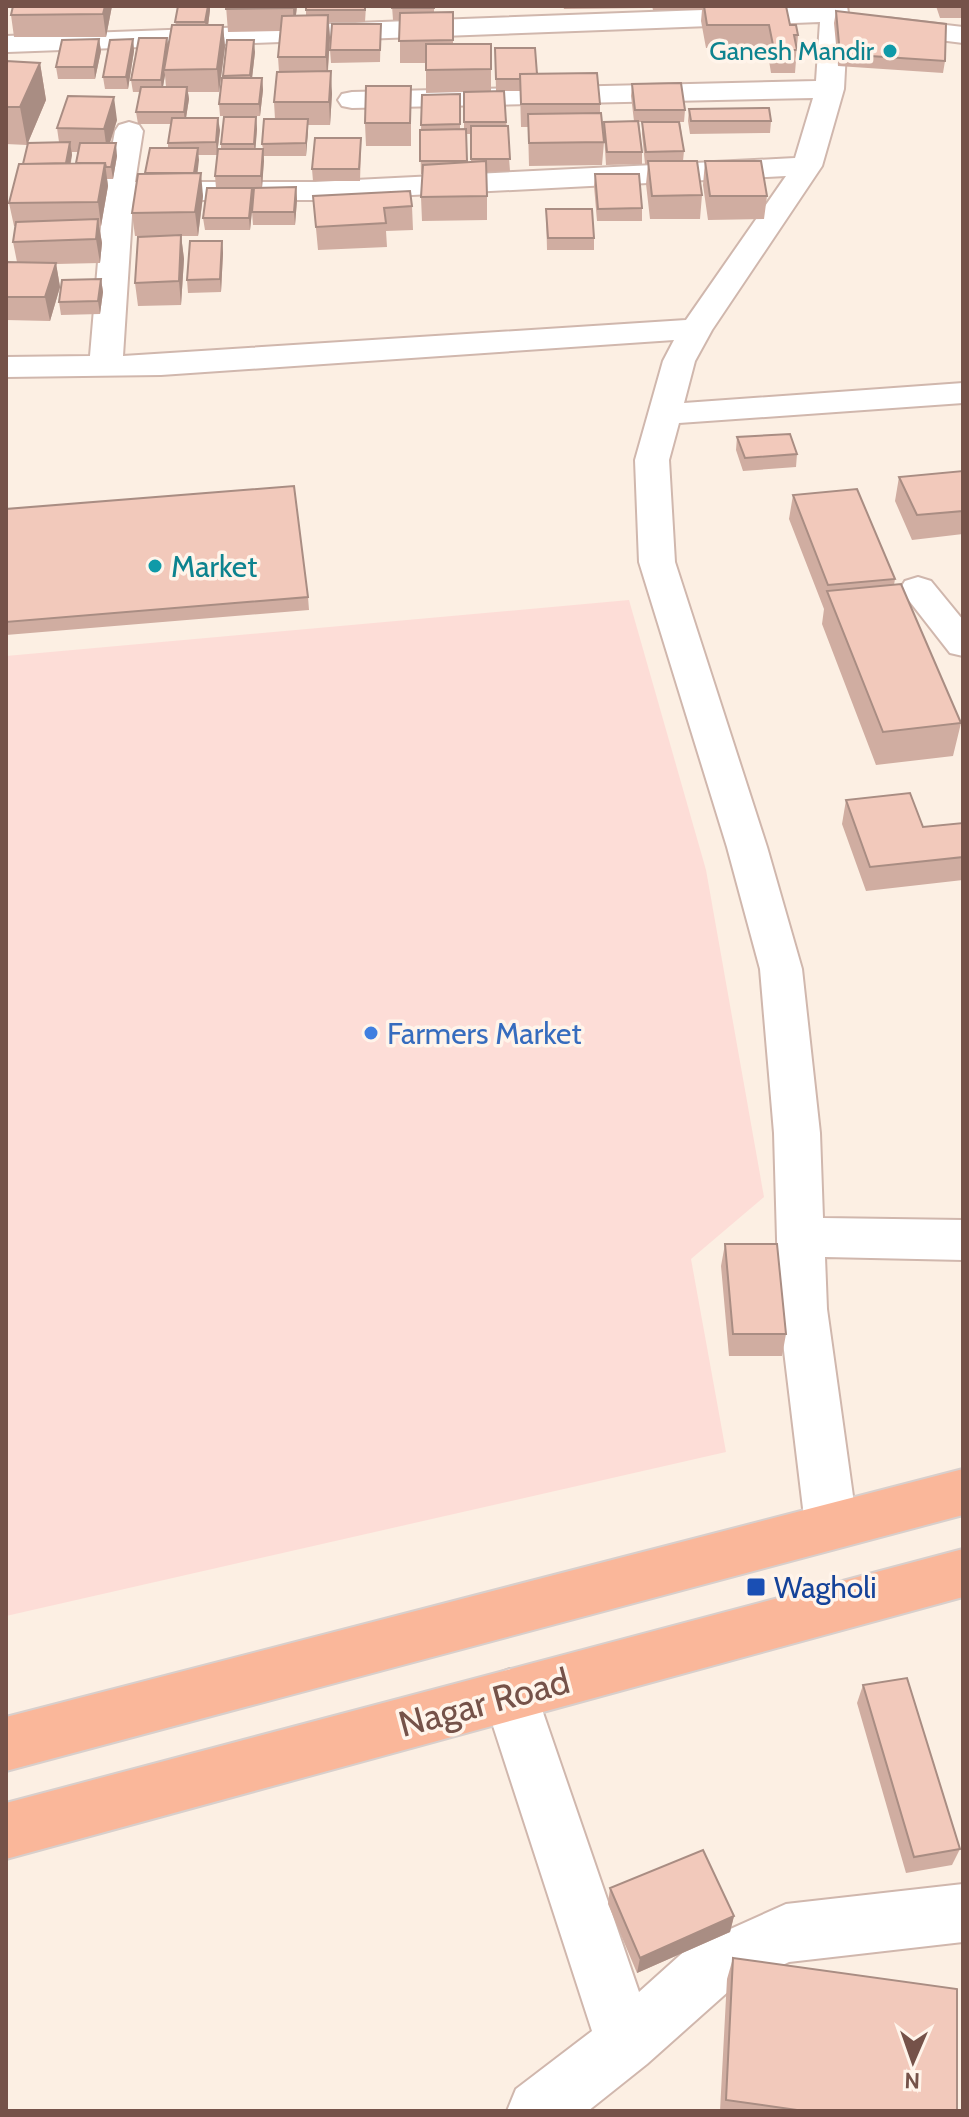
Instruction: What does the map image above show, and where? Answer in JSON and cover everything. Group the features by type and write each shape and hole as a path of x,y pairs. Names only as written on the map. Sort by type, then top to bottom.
{"highway":[{"path":"10,1741 963,1492"},
{"name":"Nagar Road","path":"6,1831 963,1573"}],"street":[{"path":"8,44 834,14 963,35"},
{"path":"831,1525 803,1309 797,1133 781,969 747,847 657,562 652,460 679,361 696,329 750,254 807,166 830,89 834,14"},
{"path":"352,100 830,89"},
{"path":"106,365 119,191 129,131"},
{"path":"119,191 315,191 807,166"},
{"path":"6,367 407,350 696,329"},
{"path":"665,414 963,393"},
{"path":"918,589 963,644"},
{"path":"801,1237 963,1240"},
{"path":"510,1695 626,2043"},
{"path":"538,2111 626,2043 709,1969 786,1933 963,1913"}],"shaded area":[{"name":"Farmers Market","path":"629,600 706,870 764,1197 691,1259 726,1452 6,1616 6,656"}],"building":[{"path":"13,6 105,6 103,14 11,15"},
{"path":"178,6 208,6 205,22 175,22"},
{"path":"226,6 293,6 293,8 226,9"},
{"path":"306,6 365,6 365,10 306,10"},
{"path":"434,6 434,8 392,8"},
{"path":"704,6 786,6 790,25 796,25 797,50 774,50 769,25 707,25"},
{"name":"Ganesh Mandir","path":"836,11 946,24 945,61 840,54"},
{"path":"453,12 453,40 399,41 400,13"},
{"path":"328,15 326,57 278,57 282,16"},
{"path":"332,24 381,24 380,50 330,50"},
{"path":"172,25 223,25 217,69 164,70"},
{"path":"139,38 167,38 161,80 131,80"},
{"path":"99,39 94,67 56,67 62,40"},
{"path":"133,39 126,77 103,77 110,40"},
{"path":"227,40 254,40 250,75 223,76"},
{"path":"426,44 491,44 491,69 426,70"},
{"path":"495,48 535,48 537,74 520,74 520,79 496,79"},
{"path":"6,61 40,63 20,107 6,107"},
{"path":"331,71 329,102 274,102 277,72"},
{"path":"597,73 600,104 521,104 520,74"},
{"path":"222,78 262,78 259,104 219,104"},
{"path":"681,83 685,110 635,110 632,84"},
{"path":"366,86 411,86 410,123 365,123"},
{"path":"141,87 187,87 184,112 136,112"},
{"path":"504,91 506,122 464,122 464,92"},
{"path":"460,94 460,124 421,125 422,95"},
{"path":"68,96 114,97 104,129 57,128"},
{"path":"769,108 771,121 691,121 689,109"},
{"path":"601,113 604,142 529,143 528,114"},
{"path":"224,117 256,117 254,144 221,144"},
{"path":"172,118 218,118 216,142 168,143"},
{"path":"264,119 308,119 306,143 262,144"},
{"path":"638,121 642,152 607,152 604,122"},
{"path":"642,122 679,122 684,151 646,152"},
{"path":"471,126 508,126 510,159 471,159"},
{"path":"466,129 467,161 420,161 420,130"},
{"path":"315,138 361,138 359,169 312,169"},
{"path":"70,142 66,163 23,164 28,143"},
{"path":"80,143 116,143 111,167 106,167 105,163 76,163"},
{"path":"150,148 198,148 194,173 145,173"},
{"path":"218,149 263,149 261,176 215,176"},
{"path":"486,161 487,196 421,197 423,165"},
{"path":"648,161 697,161 702,195 652,196"},
{"path":"705,161 761,161 767,196 710,196"},
{"path":"105,163 98,202 9,203 19,164"},
{"path":"201,173 195,212 132,213 138,174"},
{"path":"595,174 639,174 642,208 598,209"},
{"path":"296,187 294,212 252,212 254,188"},
{"path":"207,188 252,188 249,218 203,218"},
{"path":"410,191 412,206 384,208 386,223 316,227 313,196"},
{"path":"546,209 592,209 594,238 548,238"},
{"path":"98,219 96,239 13,242 16,222"},
{"path":"181,235 179,281 135,283 138,237"},
{"path":"190,241 222,241 220,279 187,280"},
{"path":"6,262 56,263 45,297 6,297"},
{"path":"101,279 98,301 59,302 62,280"},
{"path":"790,434 797,454 745,458 737,437"},
{"path":"963,471 963,511 917,515 899,477"},
{"name":"Market","path":"294,486 308,597 6,622 6,509"},
{"path":"857,489 895,579 828,585 793,495"},
{"path":"901,584 961,723 883,732 827,591"},
{"path":"910,793 923,827 963,823 963,857 870,867 846,800"},
{"path":"725,1244 777,1244 786,1334 733,1334"},
{"path":"907,1678 960,1849 914,1857 863,1685"},
{"path":"703,1850 734,1916 640,1958 610,1888"},
{"path":"733,1958 957,1989 957,2111 804,2111 726,2100"}],"place":[{"name":"Ganesh Mandir","path":"890,51"},
{"name":"Market","path":"155,566"},
{"name":"Farmers Market","path":"371,1033"},
{"name":"Wagholi","path":"756,1587"}]}
